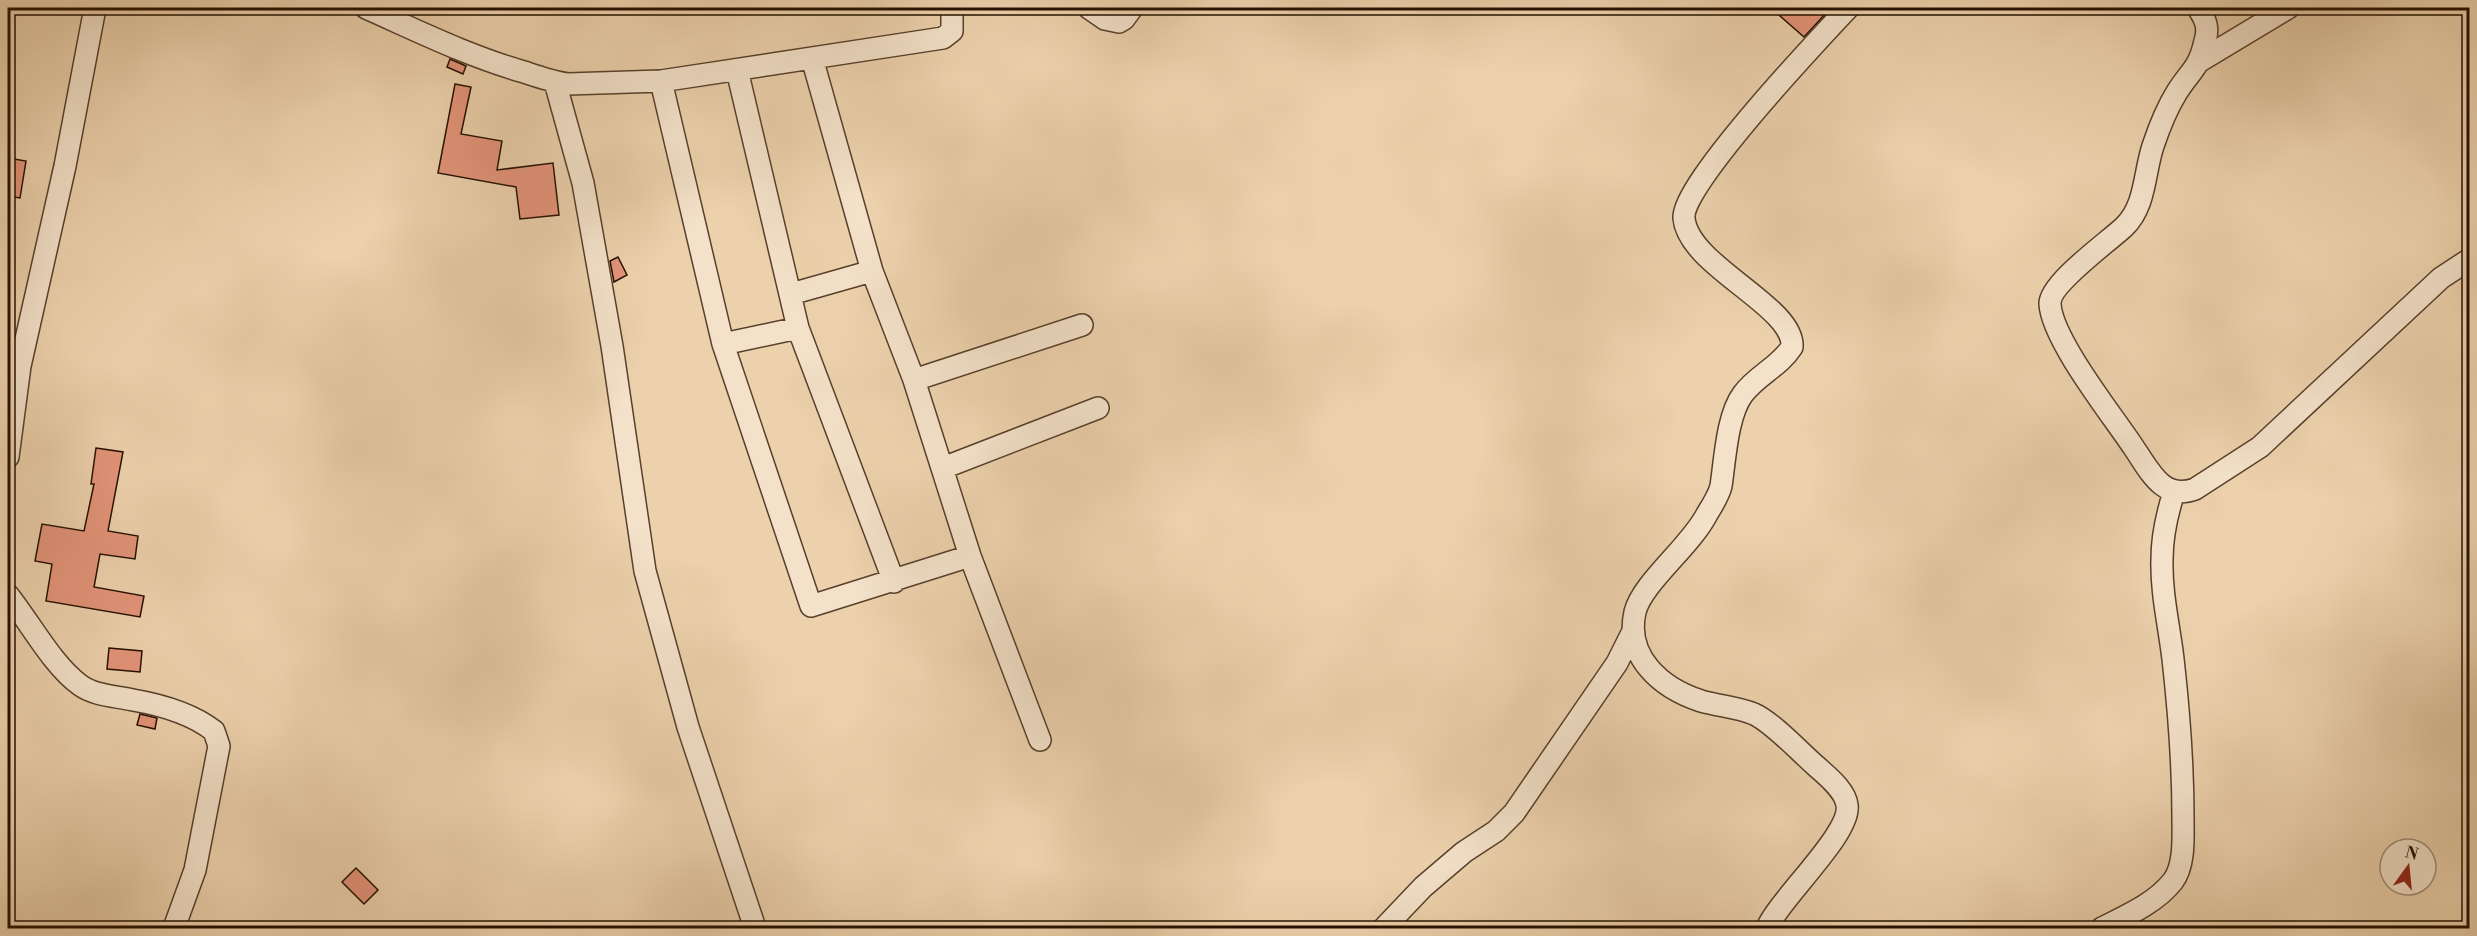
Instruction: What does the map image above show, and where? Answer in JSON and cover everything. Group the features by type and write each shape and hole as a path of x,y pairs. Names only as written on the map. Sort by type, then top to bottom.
{"street":[{"path":"8,457 14,364 65,166 95,8"},
{"path":"366,8 444,44 493,63 555,82 661,81 943,38 952,31 952,8"},
{"path":"1089,8 1105,19 1119,22 1132,8"},
{"path":"1767,928 1776,912 1836,836 1846,818 1845,798 1820,770 1755,714 1699,700 1665,683 1647,669 1636,650 1633,631 1635,611 1646,589 1688,543 1706,517 1720,488 1725,451 1735,412 1743,394 1779,363 1792,347 1793,339 1790,330 1773,311 1742,289 1701,250 1686,228 1683,217 1686,205 1721,154 1770,92 1848,8"},
{"path":"2198,8 2208,28 2200,61 2177,93 2162,123 2152,149 2142,195 2130,221 2063,278 2050,300 2058,333 2105,407 2150,473 2162,486 2174,492 2184,493 2195,489 2260,447 2441,278 2469,259"},
{"path":"2200,61 2288,8"},
{"path":"812,58 872,271 914,380 970,556 1040,740"},
{"path":"737,70 798,328 894,582"},
{"path":"661,81 723,344 812,606 894,582 970,556"},
{"path":"555,82 585,194 612,346 645,571 688,727 755,928"},
{"path":"790,294 872,271"},
{"path":"914,380 1082,325"},
{"path":"723,344 798,328"},
{"path":"943,468 1098,408"},
{"path":"2102,928 2140,909 2162,893 2175,879 2181,861 2183,787 2181,731 2164,601 2162,558 2166,518 2174,492"},
{"path":"8,595 64,670 81,686 101,694 136,700 186,714 214,731 219,746 195,870 174,928"},
{"path":"1384,928 1423,887 1464,852 1496,831 1514,813 1617,663 1633,631"}],"building":[{"path":"1771,8 1823,8 1828,11 1804,37"},
{"path":"450,59 466,66 463,74 447,67"},
{"path":"455,84 471,87 461,134 502,141 497,170 553,163 559,215 520,219 516,187 438,173"},
{"path":"8,158 26,161 20,198 8,196"},
{"path":"618,257 627,275 614,282 610,261"},
{"path":"96,448 123,452 108,531 138,536 135,559 100,554 94,587 144,596 140,617 46,601 52,564 35,561 42,524 84,531 94,484 91,484"},
{"path":"109,648 142,651 140,672 107,669"},
{"path":"140,714 157,718 155,729 137,725"},
{"path":"356,868 378,890 364,904 342,882"}]}
